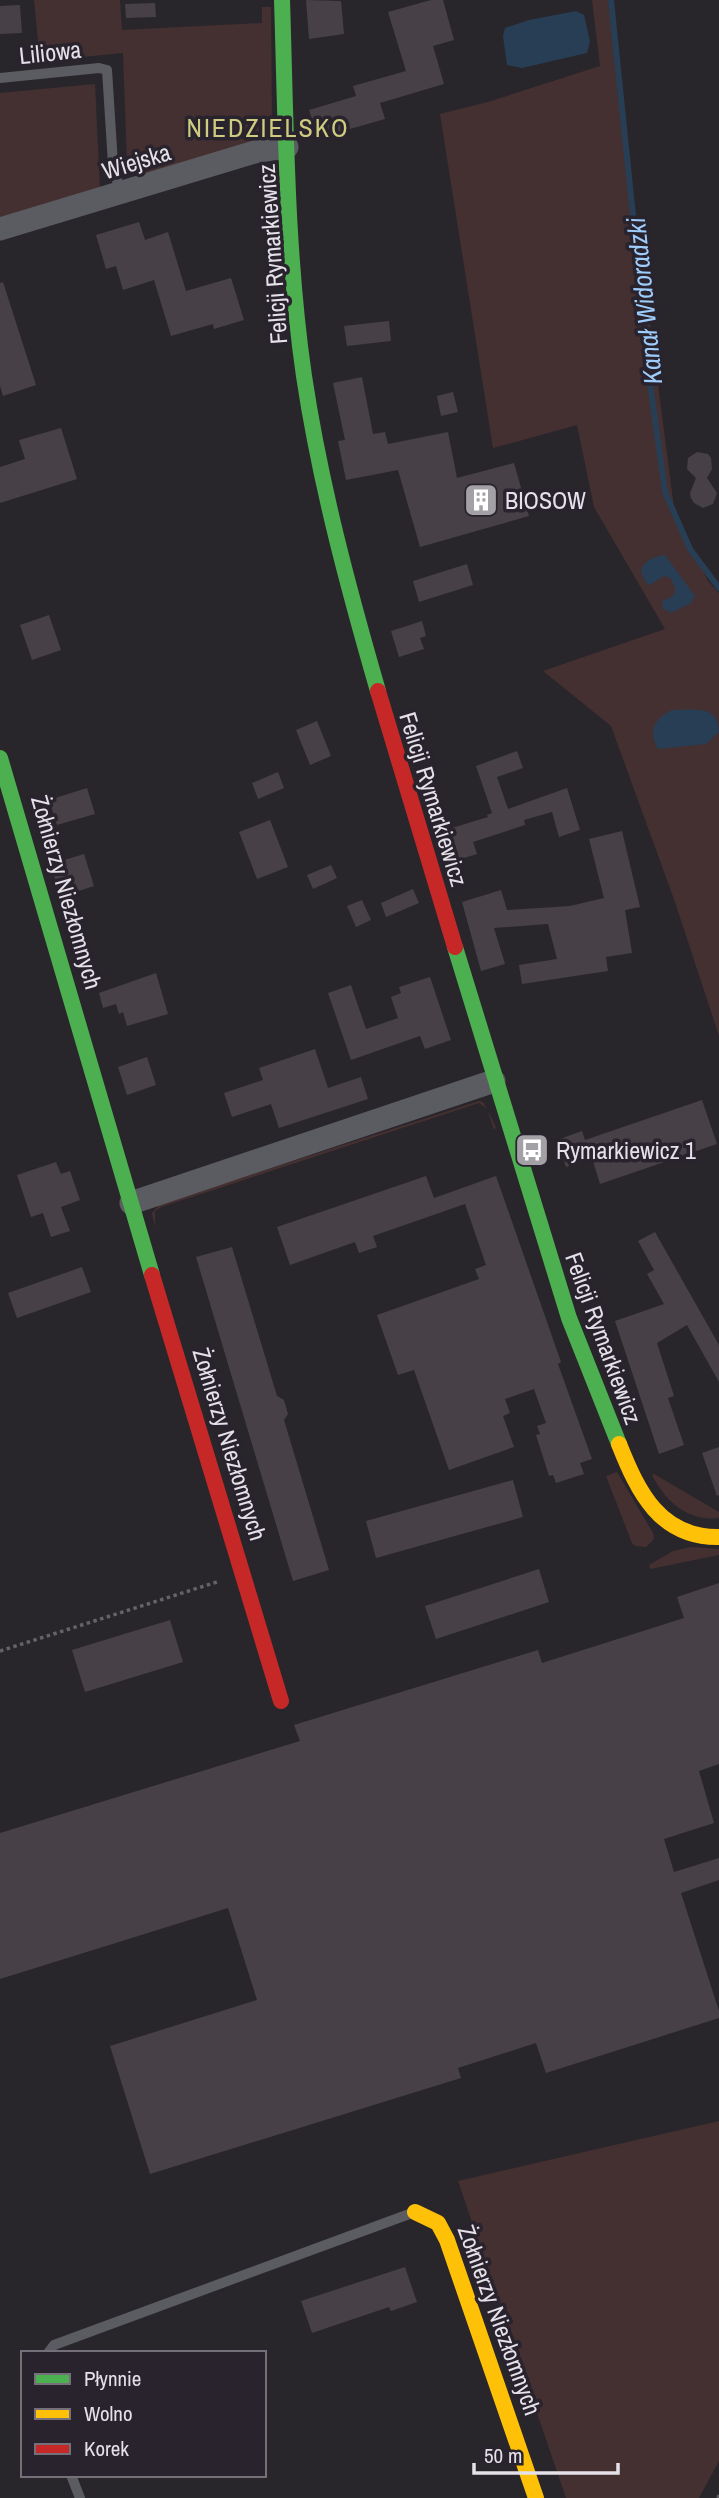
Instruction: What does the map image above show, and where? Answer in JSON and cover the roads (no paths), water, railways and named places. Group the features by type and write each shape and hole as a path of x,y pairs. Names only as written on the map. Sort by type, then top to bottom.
{"street":[{"name":"Felicji Rymarkiewicz","path":"282,0 293,270 304,375 323,481 343,569 366,650 494,1081 569,1318 590,1374 643,1496 666,1522 690,1534 719,1537"},
{"name":"Wiejska","path":"0,229 258,151 287,146"},
{"name":"Żołnierzy Niezłomnych","path":"0,758 281,1701"},
{"path":"131,1203 494,1081"},
{"name":"Żołnierzy Niezłomnych","path":"415,2212 438,2223 447,2240 536,2498"}],"lane":[{"name":"Liliowa","path":"0,78 99,68 107,71 113,164 120,193"},
{"path":"50,2351 54,2345 415,2212"},
{"path":"72,2477 80,2498"}],"water":[{"path":"576,11 584,15 590,41 587,53 522,68 507,65 503,36 505,28 529,20"},
{"path":"665,555 695,596 691,603 671,613 662,608 663,600 675,592 670,578 664,576 650,585 646,583 641,572 646,562"},
{"path":"672,710 703,710 710,713 718,723 719,732 706,744 658,749 653,736 654,726"}],"waterway":[{"name":"Kanał Widoradzki","path":"611,0 650,383 665,492 690,549 719,588"}],"place":[{"name":"BIOSOW","path":"481,500"},
{"name":"Rymarkiewicz 1","path":"532,1150"}],"district":[{"name":"NIEDZIELSKO","path":"268,127"}]}
